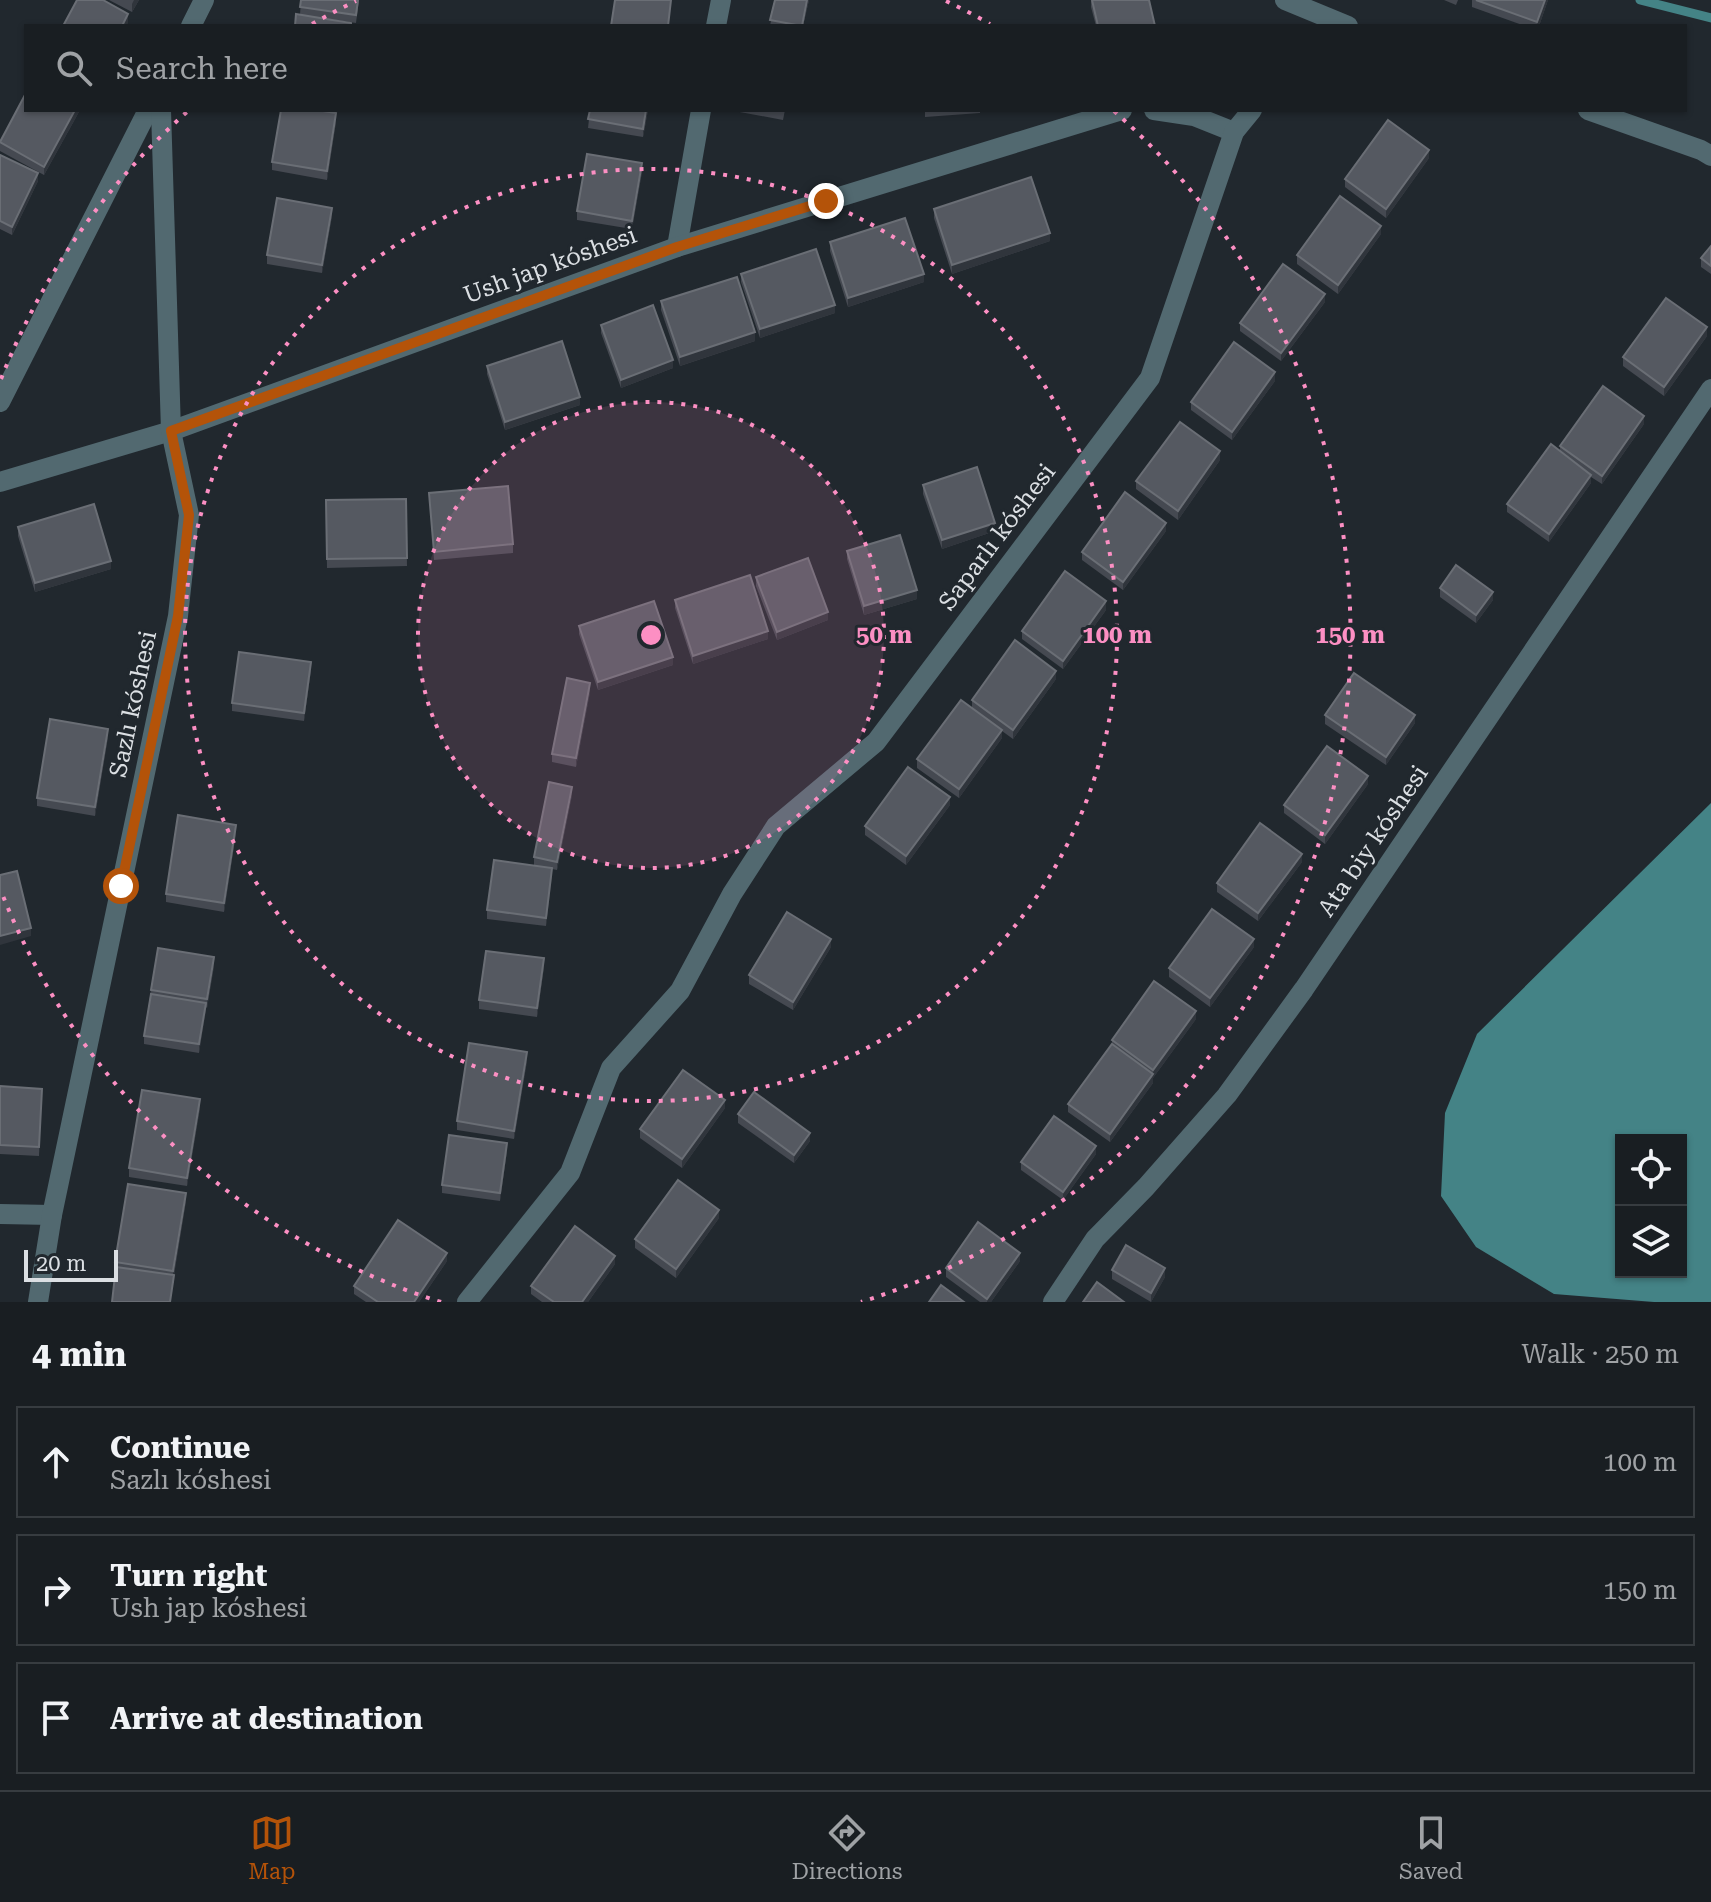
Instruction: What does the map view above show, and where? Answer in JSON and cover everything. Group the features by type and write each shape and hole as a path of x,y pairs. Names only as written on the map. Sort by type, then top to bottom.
{"street":[{"path":"192,24 204,0"},
{"path":"716,24 721,0"},
{"path":"1285,0 1338,24"},
{"path":"0,402 147,112"},
{"name":"Sazlı kóshesi","path":"38,1302 52,1215 178,616 189,515 171,431 161,112"},
{"path":"677,247 701,112"},
{"name":"Ush jap kóshesi","path":"0,482 171,431 677,247 1116,112"},
{"path":"1167,112 1194,116 1234,132"},
{"name":"Saparlı kóshesi","path":"467,1302 570,1173 611,1068 680,991 732,894 776,826 876,742 1150,378 1234,132 1250,112"},
{"path":"1594,112 1711,156"},
{"name":"Ata biy kóshesi","path":"1053,1302 1095,1239 1146,1187 1227,1095 1304,989 1711,389"},
{"path":"0,1214 52,1215"}],"water":[{"path":"1711,803 1711,1302 1654,1302 1554,1294 1476,1247 1441,1196 1445,1113 1477,1034"}],"building":[{"path":"77,0 103,0 128,14 123,24 64,24"},
{"path":"301,0 358,0 356,15 300,7"},
{"path":"615,0 671,0 668,24 611,24"},
{"path":"775,0 807,0 802,24 770,20"},
{"path":"1092,0 1149,0 1155,24 1098,24"},
{"path":"1476,0 1545,0 1537,22"},
{"path":"296,14 351,23 351,24 295,24"},
{"path":"24,97 24,112 74,112 44,167 0,142"},
{"path":"281,112 336,113 327,171 272,162"},
{"path":"590,112 646,112 643,129 588,119"},
{"path":"1388,120 1429,150 1386,209 1345,179"},
{"path":"587,154 642,163 632,221 577,211"},
{"path":"0,155 38,173 12,227 0,221"},
{"path":"1031,177 1050,233 952,265 934,209"},
{"path":"1340,196 1381,226 1338,285 1297,255"},
{"path":"277,198 332,208 322,265 267,255"},
{"path":"905,218 924,274 848,298 830,242"},
{"path":"1711,246 1711,266 1701,258"},
{"path":"816,249 835,305 760,329 741,274"},
{"path":"1283,264 1325,294 1281,353 1240,323"},
{"path":"737,277 755,332 680,357 661,301"},
{"path":"1666,298 1707,327 1664,387 1623,357"},
{"path":"653,305 673,360 621,380 601,325"},
{"path":"562,341 580,397 505,422 487,366"},
{"path":"1234,342 1275,372 1232,432 1191,402"},
{"path":"1603,386 1644,416 1602,476 1560,446"},
{"path":"1180,422 1220,451 1178,511 1136,481"},
{"path":"1551,444 1591,475 1549,534 1507,504"},
{"path":"977,467 995,523 942,540 923,485"},
{"path":"508,486 513,544 434,552 429,493"},
{"path":"1125,492 1166,523 1123,582 1082,552"},
{"path":"406,499 407,558 327,559 326,500"},
{"path":"94,504 111,561 35,583 18,527"},
{"path":"900,535 917,590 864,606 847,551"},
{"path":"808,558 828,612 777,632 756,577"},
{"path":"1456,565 1493,592 1476,615 1440,588"},
{"path":"1065,571 1106,601 1063,661 1022,631"},
{"path":"750,575 768,631 693,656 675,600"},
{"path":"654,601 673,657 598,682 579,626"},
{"path":"1015,640 1056,671 1013,730 972,700"},
{"path":"239,652 311,662 304,713 232,703"},
{"path":"1354,673 1415,715 1386,757 1325,715"},
{"path":"567,678 590,683 576,758 552,754"},
{"path":"961,700 1002,730 959,789 917,759"},
{"path":"50,719 108,729 95,807 37,798"},
{"path":"1327,746 1368,776 1325,835 1284,805"},
{"path":"908,767 950,797 906,856 865,826"},
{"path":"549,782 572,787 557,862 534,857"},
{"path":"178,815 236,825 224,903 166,894"},
{"path":"1260,823 1302,854 1258,913 1217,883"},
{"path":"494,860 552,868 546,918 487,910"},
{"path":"17,871 31,928 0,936 0,875"},
{"path":"1212,909 1254,939 1210,998 1169,968"},
{"path":"787,912 831,939 793,1002 749,975"},
{"path":"158,948 214,957 207,999 151,990"},
{"path":"486,951 544,958 537,1008 479,1000"},
{"path":"1154,981 1196,1011 1153,1070 1112,1040"},
{"path":"151,994 206,1003 199,1044 144,1036"},
{"path":"469,1043 527,1052 514,1131 457,1121"},
{"path":"1112,1044 1153,1074 1110,1134 1068,1104"},
{"path":"683,1070 725,1100 682,1159 640,1129"},
{"path":"0,1086 42,1089 39,1147 0,1145"},
{"path":"142,1090 200,1099 187,1178 129,1168"},
{"path":"754,1092 810,1133 794,1155 738,1114"},
{"path":"1054,1116 1096,1146 1063,1192 1021,1162"},
{"path":"449,1135 507,1143 500,1193 442,1185"},
{"path":"678,1180 719,1210 676,1269 635,1239"},
{"path":"128,1184 186,1193 173,1271 115,1262"},
{"path":"398,1220 447,1253 414,1302 378,1302 354,1286"},
{"path":"978,1222 1020,1253 987,1299 946,1268"},
{"path":"575,1226 615,1256 582,1302 554,1302 531,1286"},
{"path":"1126,1245 1165,1268 1151,1293 1112,1270"},
{"path":"116,1267 174,1275 170,1302 112,1302"},
{"path":"1097,1282 1124,1302 1083,1302"},
{"path":"941,1285 964,1302 929,1302"}],"waterway":[{"path":"1640,0 1711,18"}],"route":[{"path":"121,886 178,616 189,515 171,431 677,247 826,201"}]}
